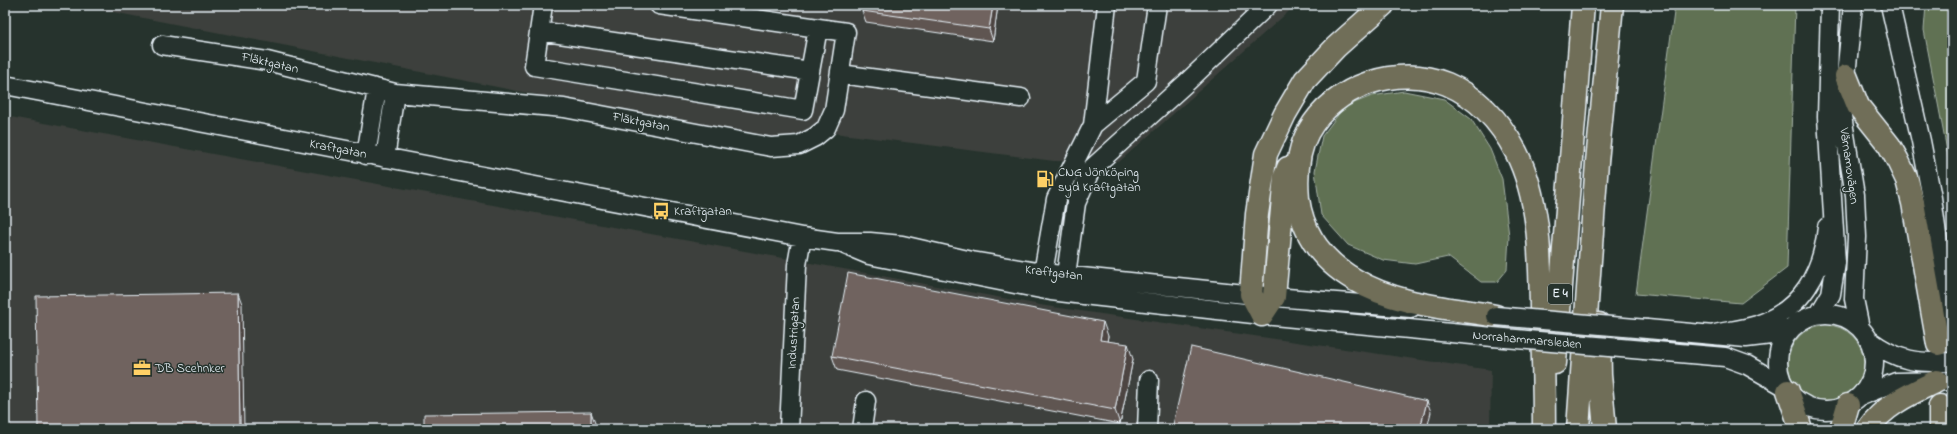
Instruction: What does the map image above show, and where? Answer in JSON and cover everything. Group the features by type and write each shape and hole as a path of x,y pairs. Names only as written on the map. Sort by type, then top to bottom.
{"highway":[{"path":"1383,5 1336,48 1305,80 1285,114 1266,154 1257,214 1251,294 1262,315 1274,297 1285,176 1294,152 1319,116 1340,96 1369,83 1397,76 1422,78 1446,84 1473,99 1499,124 1517,154 1530,192 1538,242 1544,429"},
{"name":"E 4","path":"1551,429 1583,5"},
{"name":"E 4","path":"1578,429 1598,162 1612,5"},
{"path":"1846,76 1858,106 1889,145 1906,180 1913,203 1945,344"},
{"path":"1308,132 1298,159 1296,181 1299,206 1304,224 1316,247 1333,266 1356,281 1393,296 1431,305 1496,316"},
{"path":"1598,162 1600,375 1605,429"},
{"path":"1868,429 1874,420 1886,408 1945,381"},
{"path":"1786,389 1801,429"},
{"path":"1841,429 1854,400"},
{"path":"1940,406 1940,429"}],"street":[{"path":"543,5 534,66 803,110 818,28 659,5"},
{"path":"1107,5 1093,125 1056,199 1043,273 1051,291 1066,275 1076,203 1091,170 1186,84 1268,5"},
{"path":"1093,125 1146,81 1157,5"},
{"name":"Värnamovägen","path":"1819,314 1831,294 1836,263 1827,116 1830,5"},
{"name":"Värnamovägen","path":"1853,5 1841,110 1855,195 1857,237 1854,299 1865,334"},
{"path":"1890,5 1921,141 1932,198 1945,344"},
{"name":"Fläktgatan","path":"162,45 267,60 395,93 564,108 635,120 754,145 777,147 799,144 815,137 826,128 834,110 846,32 818,28"},
{"path":"539,31 810,71"},
{"path":"840,74 1021,98"},
{"name":"Kraftgatan","path":"5,85 802,237 837,242 870,242 902,245 972,261 1043,273 1274,297"},
{"path":"366,155 377,89"},
{"path":"385,158 395,93"},
{"path":"1715,334 1758,324 1777,316 1803,294 1821,262 1825,243 1830,181"},
{"name":"Industrigatan","path":"789,429 797,265 802,237"},
{"name":"Kraftgatan","path":"837,242 869,255 1051,291 1262,315"},
{"name":"Norrahammarsleden","path":"1274,297 1715,334 1746,338 1771,335 1792,328"},
{"path":"1945,381 1896,382 1836,409 1822,410 1809,407 1797,400 1786,389 1779,372 1778,356 1783,341 1792,328 1804,319 1819,314 1834,314 1848,319 1883,350 1898,358 1930,362 1952,362"},
{"name":"Norrahammarsleden","path":"1262,315 1725,357 1747,365 1786,389"},
{"path":"1854,400 1869,384 1874,369 1874,354 1865,334"},
{"path":"1147,429 1149,380"},
{"path":"862,429 866,401"}],"shaded area":[{"path":"77,5 1296,5 1119,162 1054,161 810,130 798,136 778,142"},
{"path":"5,116 1046,306 1491,370 1490,429 5,429"}],"green space":[{"path":"1675,5 1795,5 1787,268 1741,303 1636,294"},
{"path":"1926,5 1952,5 1952,177 1924,30"},
{"path":"1404,91 1444,99 1471,119 1490,149 1502,179 1509,236 1507,270 1497,282 1481,282 1448,257 1415,264 1383,260 1348,245 1321,215 1315,171 1322,136 1344,107 1372,96"},
{"path":"1819,325 1833,325 1847,331 1858,342 1864,356 1864,370 1861,378 1853,390 1847,395 1833,401 1819,401 1805,395 1794,384 1788,370 1788,356 1794,342 1805,331"}],"building":[{"path":"862,5 993,5 989,29 862,11"},
{"path":"848,273 1103,322 1100,340 1128,344 1115,410 832,356"},
{"name":"DB Scehnker","path":"238,293 240,429 38,429 36,296"},
{"path":"1191,347 1427,401 1420,429 1172,429"},
{"path":"591,412 591,429 424,429 424,414"}],"place":[{"name":"CNG Jönköping syd Kraftgatan","path":"1045,179"},
{"name":"Kraftgatan","path":"661,211"},
{"name":"DB Scehnker","path":"142,368"}]}
